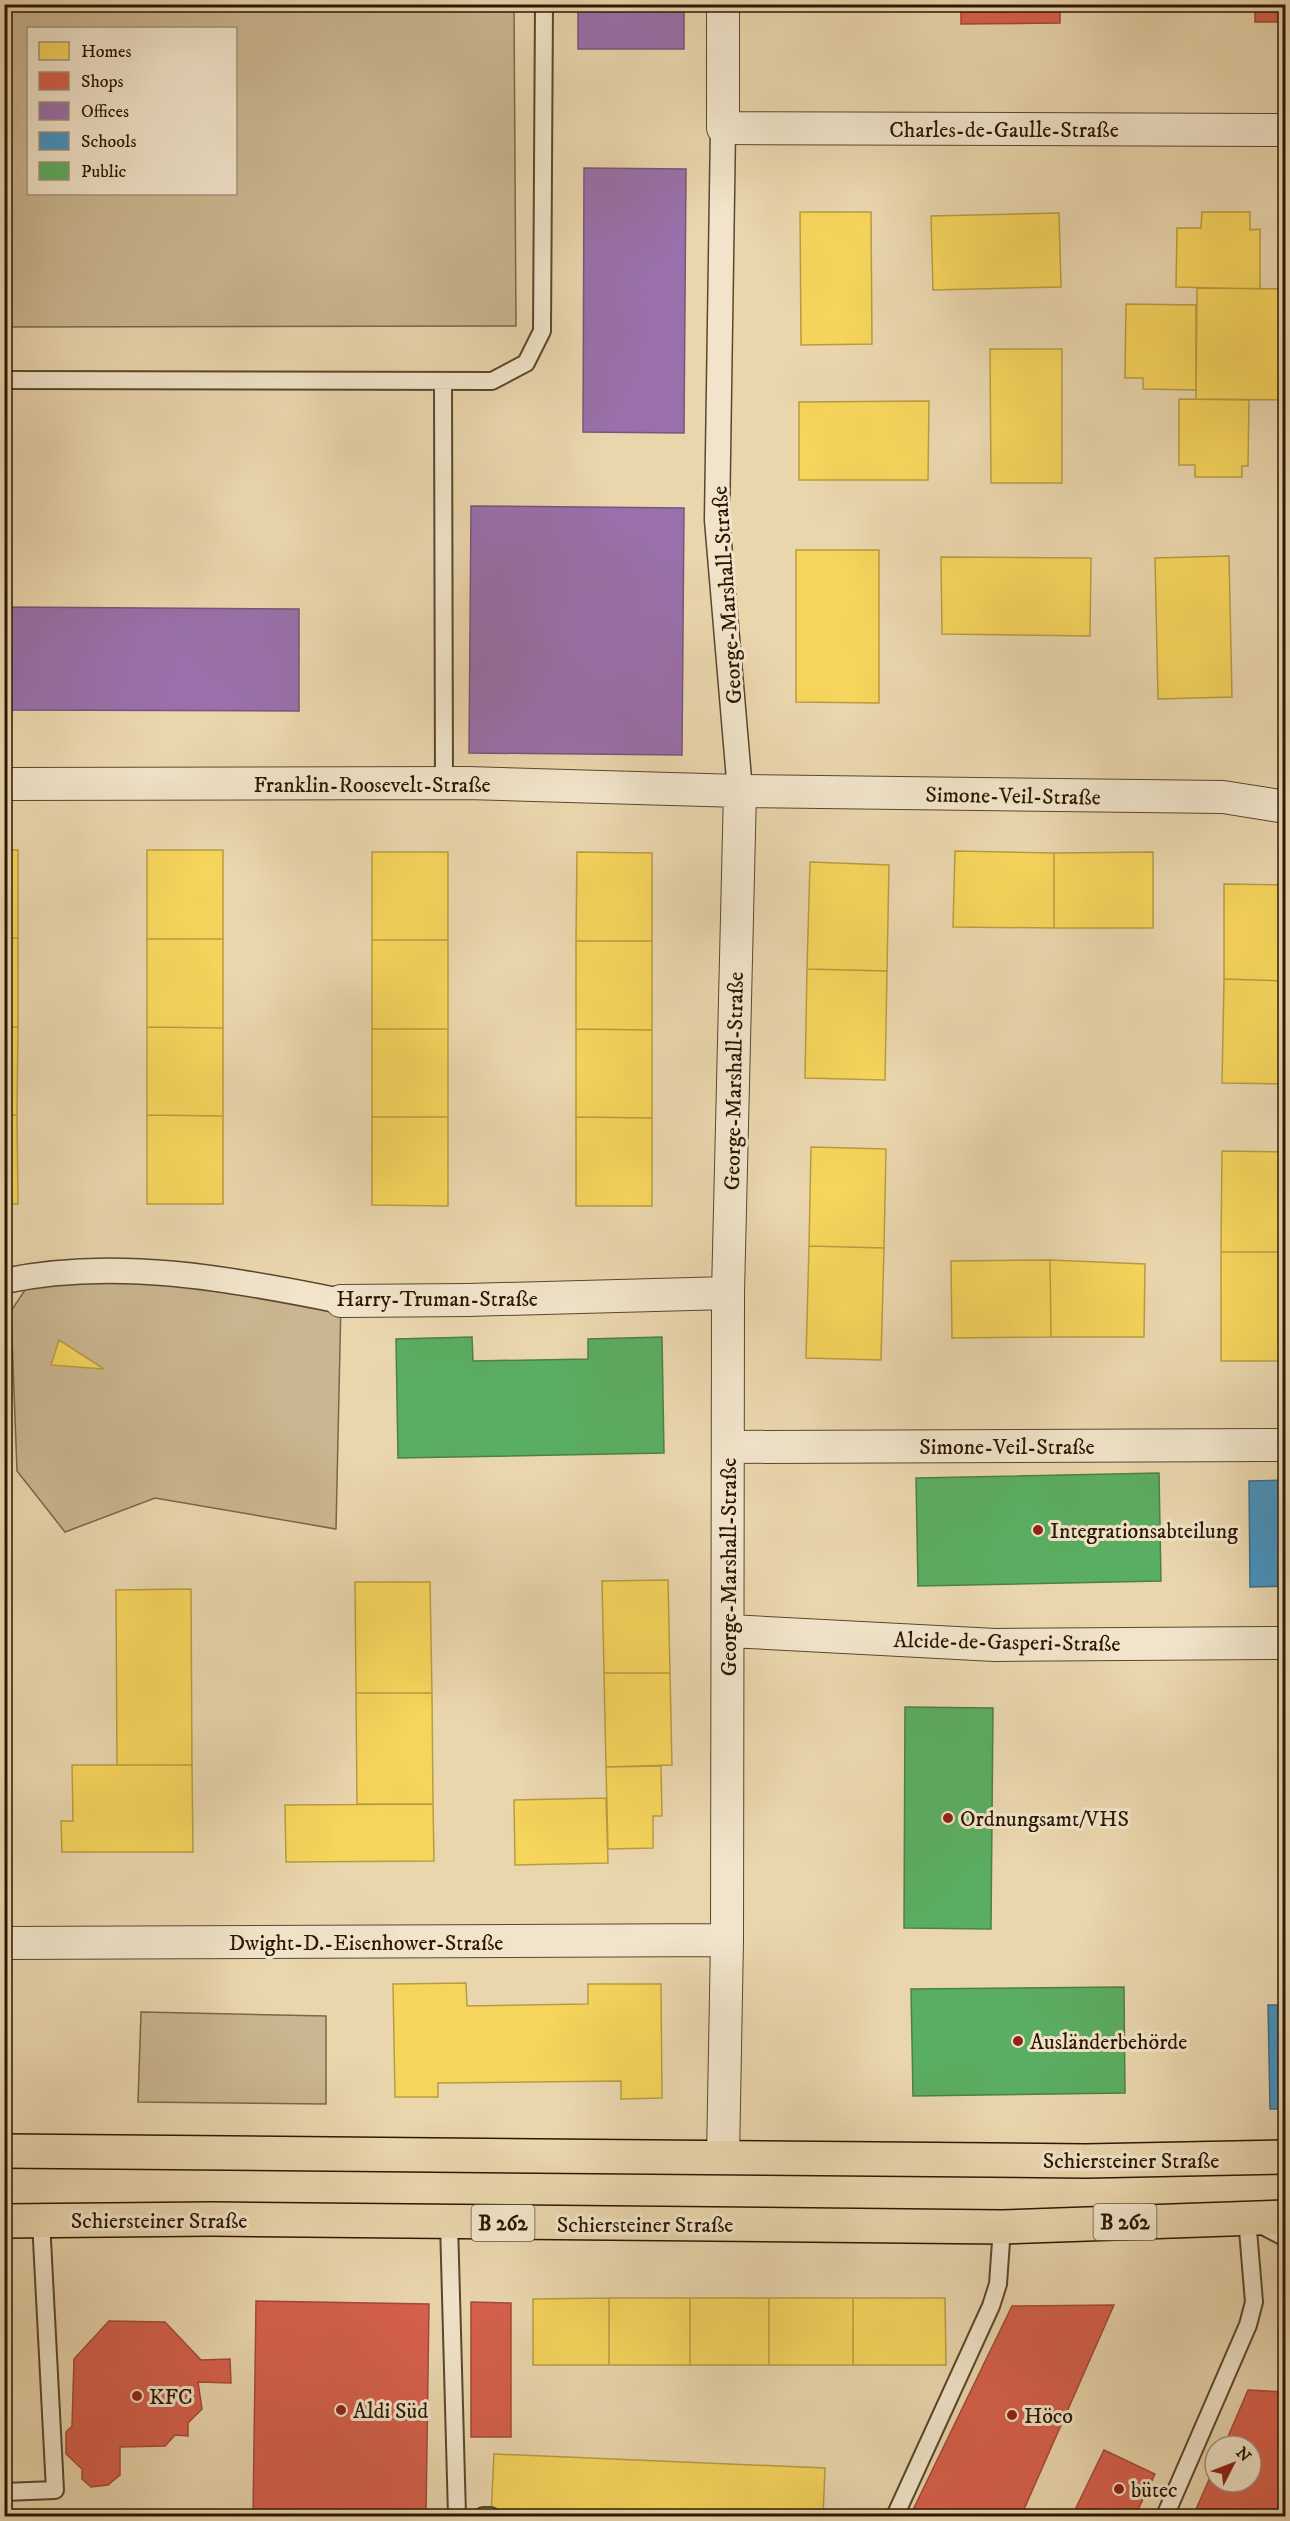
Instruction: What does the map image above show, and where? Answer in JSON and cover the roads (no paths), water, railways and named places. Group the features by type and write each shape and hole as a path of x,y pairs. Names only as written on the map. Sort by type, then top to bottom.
{"main road":[{"name":"Schiersteiner Straße","path":"4,2151 1097,2161 1286,2157"},
{"name":"Schiersteiner Straße","path":"4,2221 212,2219 1002,2227 1286,2217"}],"street":[{"name":"George-Marshall-Straße","path":"723,4 717,520 740,791 728,1293 729,1631 723,2158"},
{"name":"Charles-de-Gaulle-Straße","path":"723,128 1286,130"},
{"name":"Franklin-Roosevelt-Straße","path":"4,783 444,783 740,791"},
{"name":"Simone-Veil-Straße","path":"740,791 1223,797 1286,807"},
{"name":"Harry-Truman-Straße","path":"4,1281 35,1275 117,1270 256,1283 341,1301 728,1293"},
{"name":"Simone-Veil-Straße","path":"728,1447 1286,1445"},
{"name":"Alcide-de-Gasperi-Straße","path":"729,1631 995,1645 1286,1643"},
{"name":"Dwight-D.-Eisenhower-Straße","path":"4,1943 727,1940"}],"lane":[{"path":"4,380 492,381 526,363 542,331 543,4"},
{"path":"442,381 444,783"},
{"path":"1247,2218 1286,2238"},
{"path":"1165,2517 1248,2325 1254,2302 1247,2218"},
{"path":"4,2492 55,2490 41,2221"},
{"path":"449,2223 457,2517"},
{"path":"895,2517 991,2306 998,2284 1002,2227"},
{"path":"483,2517 491,2516"}],"place":[{"name":"Integrationsabteilung","path":"1038,1530"},
{"name":"Ordnungsamt/VHS","path":"948,1818"},
{"name":"Ausländerbehörde","path":"1018,2041"},
{"name":"KFC","path":"137,2396"},
{"name":"Aldi Süd","path":"341,2410"},
{"name":"Höco","path":"1012,2415"},
{"name":"bütec","path":"1119,2489"}]}
